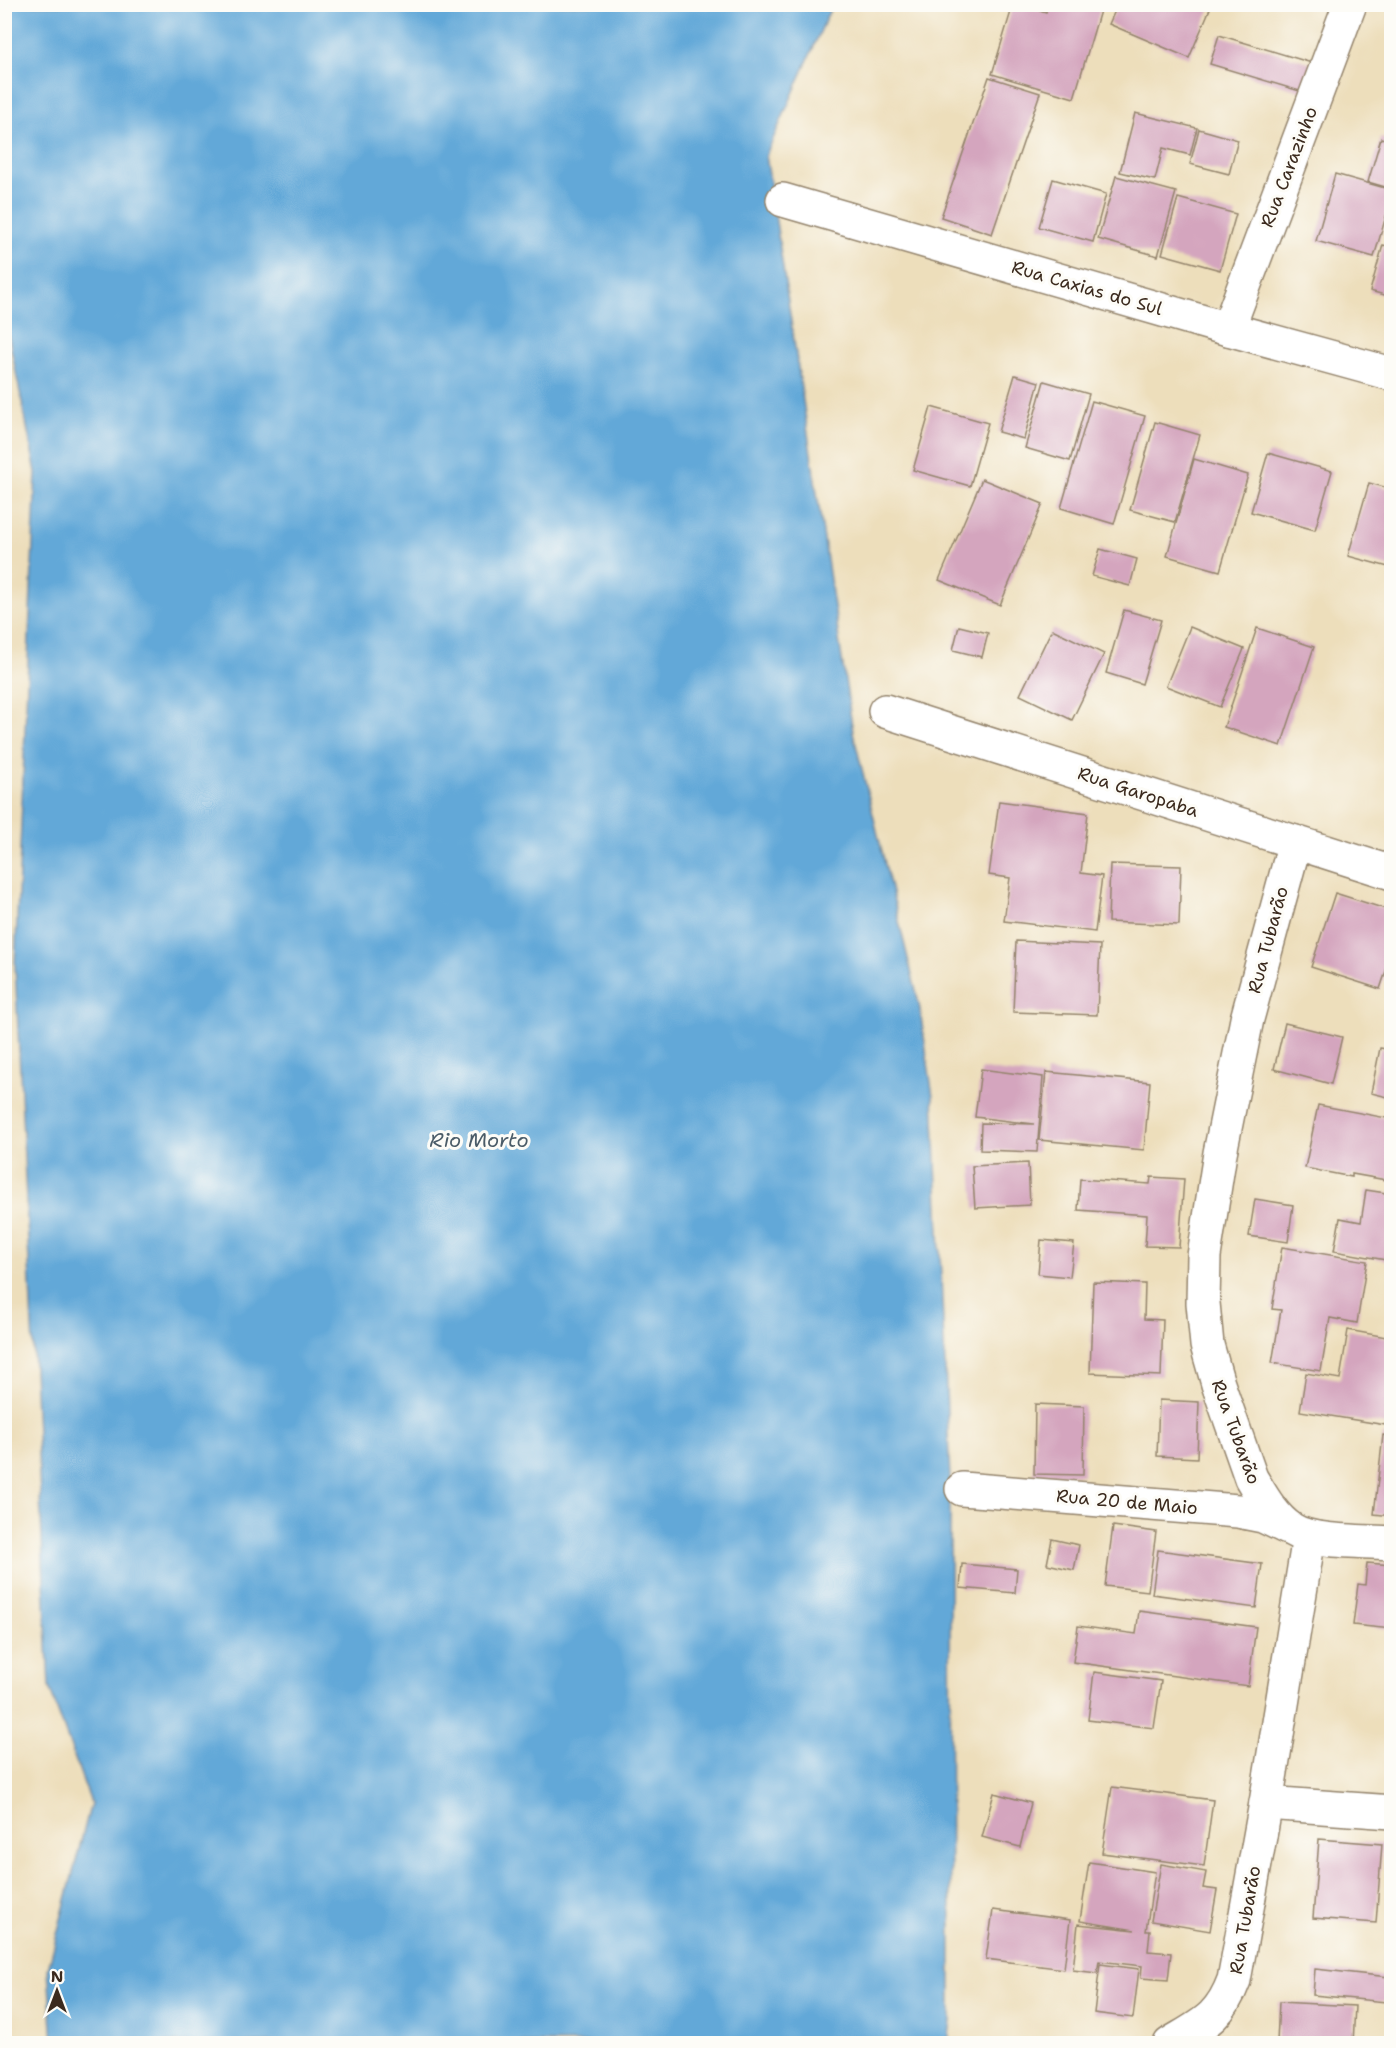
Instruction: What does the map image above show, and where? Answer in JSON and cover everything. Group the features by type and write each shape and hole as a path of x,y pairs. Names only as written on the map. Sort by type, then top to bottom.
{"street":[{"name":"Rua Carazinho","path":"1228,329 1350,4"},
{"name":"Rua Caxias do Sul","path":"783,200 1392,374"},
{"name":"Rua Garopaba","path":"885,711 1392,873"},
{"name":"Rua Tubarão","path":"1170,2043 1210,2020 1228,1998 1234,1980 1266,1803 1299,1533 1272,1510 1253,1480 1239,1445 1207,1345 1203,1303 1204,1256 1220,1153 1247,1019 1295,842"},
{"path":"1230,1510 1247,1498 1253,1480"},
{"name":"Rua 20 de Maio","path":"962,1489 1230,1510 1263,1516 1299,1533 1392,1543"},
{"path":"1266,1803 1392,1812"}],"water":[{"name":"Rio Morto","path":"4,5 832,5 766,155 853,732 919,1004 933,1096 950,1479 951,2021 948,2043 53,2043 48,1969 91,1803 49,1687 15,966 36,472 5,318"}],"building":[{"path":"1048,4 1102,4 1074,98 992,74 1013,5 1023,5 1046,12"},
{"path":"1118,4 1212,4 1189,58 1109,24"},
{"path":"1219,35 1312,63 1303,92 1210,64"},
{"path":"989,77 1040,93 992,234 941,217"},
{"path":"1135,113 1197,128 1190,155 1163,148 1155,180 1120,172"},
{"path":"1199,129 1238,140 1229,174 1190,164"},
{"path":"1381,138 1392,141 1392,189 1368,182"},
{"path":"1335,174 1392,190 1374,257 1316,241"},
{"path":"1116,176 1176,192 1158,256 1098,239"},
{"path":"1053,179 1106,194 1093,242 1039,227"},
{"path":"1178,198 1236,214 1220,270 1162,254"},
{"path":"1383,245 1392,247 1392,297 1370,291"},
{"path":"1015,375 1039,382 1024,439 998,432"},
{"path":"1044,381 1089,394 1070,461 1025,448"},
{"path":"1092,401 1145,416 1114,524 1061,508"},
{"path":"931,407 988,423 970,486 913,470"},
{"path":"1155,422 1200,435 1175,522 1130,510"},
{"path":"1268,453 1332,471 1315,530 1251,512"},
{"path":"1194,459 1248,475 1220,571 1167,556"},
{"path":"982,479 1043,504 1000,605 939,580"},
{"path":"1369,483 1392,489 1392,568 1348,556"},
{"path":"1100,549 1137,559 1130,586 1092,576"},
{"path":"1124,610 1161,620 1142,684 1106,673"},
{"path":"959,626 988,633 982,657 953,650"},
{"path":"1190,627 1244,649 1220,707 1166,686"},
{"path":"1257,628 1314,647 1281,746 1224,727"},
{"path":"1052,629 1104,654 1072,720 1020,695"},
{"path":"999,801 1088,813 1081,873 1102,876 1095,932 1004,921 1010,878 989,875"},
{"path":"1110,864 1181,866 1179,925 1108,922"},
{"path":"1335,893 1392,911 1392,953 1380,989 1311,967"},
{"path":"1016,941 1100,945 1097,1015 1013,1012"},
{"path":"1285,1023 1342,1037 1331,1084 1274,1069"},
{"path":"1380,1048 1392,1050 1392,1098 1371,1093"},
{"path":"981,1069 1043,1077 1037,1152 980,1150 981,1123 1034,1124 975,1117"},
{"path":"1046,1072 1150,1082 1144,1150 1039,1140"},
{"path":"1318,1105 1392,1119 1392,1181 1352,1174 1352,1177 1305,1168"},
{"path":"1028,1163 1030,1205 975,1208 972,1166"},
{"path":"1151,1177 1184,1179 1179,1247 1145,1246 1147,1215 1078,1210 1080,1179 1150,1184"},
{"path":"1366,1190 1392,1194 1392,1261 1334,1251 1340,1218 1361,1222"},
{"path":"1255,1199 1293,1205 1288,1242 1249,1236"},
{"path":"1041,1240 1074,1243 1070,1277 1038,1274"},
{"path":"1282,1247 1367,1261 1357,1323 1330,1318 1321,1371 1272,1363 1281,1310 1272,1309"},
{"path":"1093,1282 1145,1284 1144,1319 1163,1320 1161,1376 1090,1373"},
{"path":"1348,1330 1392,1338 1389,1375 1392,1375 1392,1426 1300,1411 1306,1373 1340,1379"},
{"path":"1159,1400 1199,1402 1197,1458 1157,1456"},
{"path":"1035,1404 1084,1406 1083,1475 1034,1474"},
{"path":"1383,1435 1392,1436 1392,1516 1374,1514"},
{"path":"1113,1526 1156,1532 1148,1591 1105,1586"},
{"path":"1052,1539 1079,1545 1074,1570 1047,1564"},
{"path":"1158,1550 1262,1564 1256,1608 1152,1594"},
{"path":"1367,1563 1392,1565 1392,1629 1353,1625 1358,1584 1365,1585"},
{"path":"962,1564 1017,1569 1015,1593 960,1588"},
{"path":"1139,1611 1256,1627 1248,1686 1073,1662 1078,1626 1136,1634"},
{"path":"1094,1672 1161,1681 1154,1728 1088,1720"},
{"path":"1112,1787 1213,1800 1204,1866 1102,1853"},
{"path":"994,1793 1031,1803 1020,1847 982,1837"},
{"path":"1319,1839 1382,1844 1376,1923 1313,1918"},
{"path":"1089,1862 1155,1872 1146,1931 1150,1931 1148,1951 1171,1953 1168,1980 1141,1978 1142,1966 1099,1961 1097,1973 1073,1970 1078,1924 1135,1930 1080,1921"},
{"path":"1161,1864 1206,1872 1203,1888 1217,1890 1210,1931 1151,1921"},
{"path":"993,1910 1070,1920 1064,1969 986,1959"},
{"path":"1100,1964 1139,1969 1133,2018 1094,2013"},
{"path":"1315,1969 1389,1977 1386,2002 1313,1995"},
{"path":"1279,2002 1355,2006 1353,2044 1277,2042"}]}
